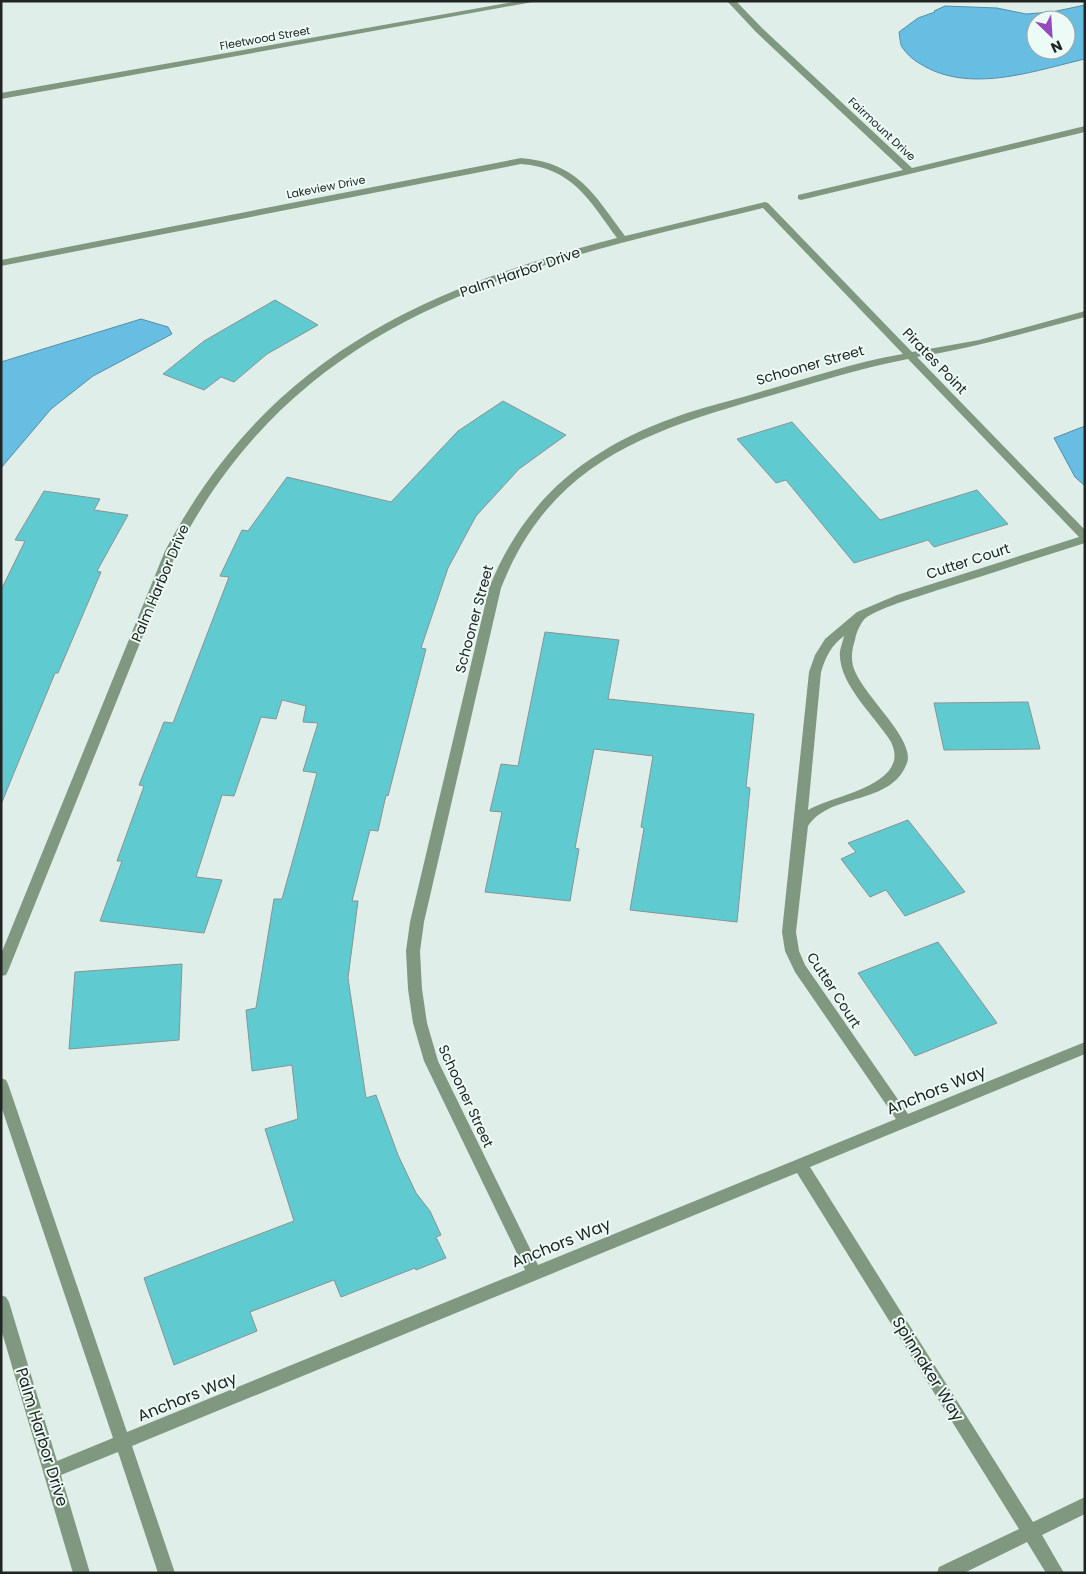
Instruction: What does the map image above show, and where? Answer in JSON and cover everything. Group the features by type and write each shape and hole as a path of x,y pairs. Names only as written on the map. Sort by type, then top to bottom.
{"street":[{"name":"Fleetwood Street","path":"1,96 534,1"},
{"name":"Fairmount Drive","path":"731,1 759,30 910,171 1085,129"},
{"name":"Lakeview Drive","path":"1,263 521,161 545,163 567,172 578,182 623,240"},
{"path":"801,197 910,171"},
{"name":"Palm Harbor Drive","path":"1,971 171,551 186,521 205,492 241,444 275,408 322,370 366,340 408,316 484,281 566,254 765,205"},
{"name":"Pirates Point","path":"765,205 1085,538"},
{"name":"Schooner Street","path":"534,1272 432,1061 420,1023 415,989 413,951 417,922 502,568 512,548 534,517 554,494 581,470 643,434 691,415 878,362 966,345 1085,314"},
{"name":"Cutter Court","path":"905,1121 800,968 792,951 789,932 816,672 821,655 829,642 861,615 902,598 1085,538"},
{"path":"800,829 812,813 890,779 902,761 902,754 896,740 854,684 847,666 846,646 854,626 861,615"},
{"name":"Anchors Way","path":"52,1471 534,1272 1085,1048"},
{"path":"1,1084 167,1573"},
{"name":"Spinnaker Way","path":"800,1165 1056,1573"},
{"name":"Palm Harbor Drive","path":"1,1302 82,1573"},
{"path":"945,1573 1085,1505"}],"water":[{"path":"1085,5 1085,59 1023,74 979,79 958,78 938,73 917,62 906,52 900,42 899,32 918,18 945,6 997,8 1026,14 1026,60 1076,60 1076,10 1061,10"},
{"path":"141,319 168,327 172,334 93,376 51,409 1,468 1,362"},
{"path":"1085,426 1085,486 1075,477 1054,438"}],"building":[{"path":"275,300 318,325 267,354 234,382 221,377 204,390 163,374 204,341"},
{"path":"503,401 566,435 519,469 476,516 448,568 421,648 426,649 378,831 370,830 352,901 358,901 348,978 366,1098 376,1095 398,1155 416,1193 430,1211 441,1235 436,1237 446,1258 341,1297 334,1280 250,1312 257,1331 174,1365 144,1278 294,1221 265,1129 298,1119 292,1065 252,1071 246,1010 256,1008 274,899 282,899 317,773 303,771 318,723 303,722 306,706 282,700 276,719 261,717 234,796 222,795 196,877 222,880 204,933 100,921 122,861 117,861 144,786 139,785 164,722 173,723 229,577 220,576 242,530 248,531 287,477 391,502 458,431"},
{"path":"792,422 880,520 977,490 1008,524 934,547 928,540 854,563 786,480 776,483 737,439"},
{"path":"44,491 100,499 94,510 128,515 97,571 101,572 58,673 55,673 2,802 1,590 25,541 15,540"},
{"path":"545,632 619,640 608,699 754,714 746,787 750,788 737,922 630,910 644,828 641,827 653,756 594,749 575,848 579,849 570,901 485,892 502,812 490,811 501,764 518,766"},
{"path":"1028,702 1040,749 944,750 934,703"},
{"path":"908,820 965,892 905,916 886,890 870,897 841,859 856,852 848,843"},
{"path":"938,942 997,1023 915,1056 858,973"},
{"path":"182,964 179,1040 69,1049 75,972"}]}
